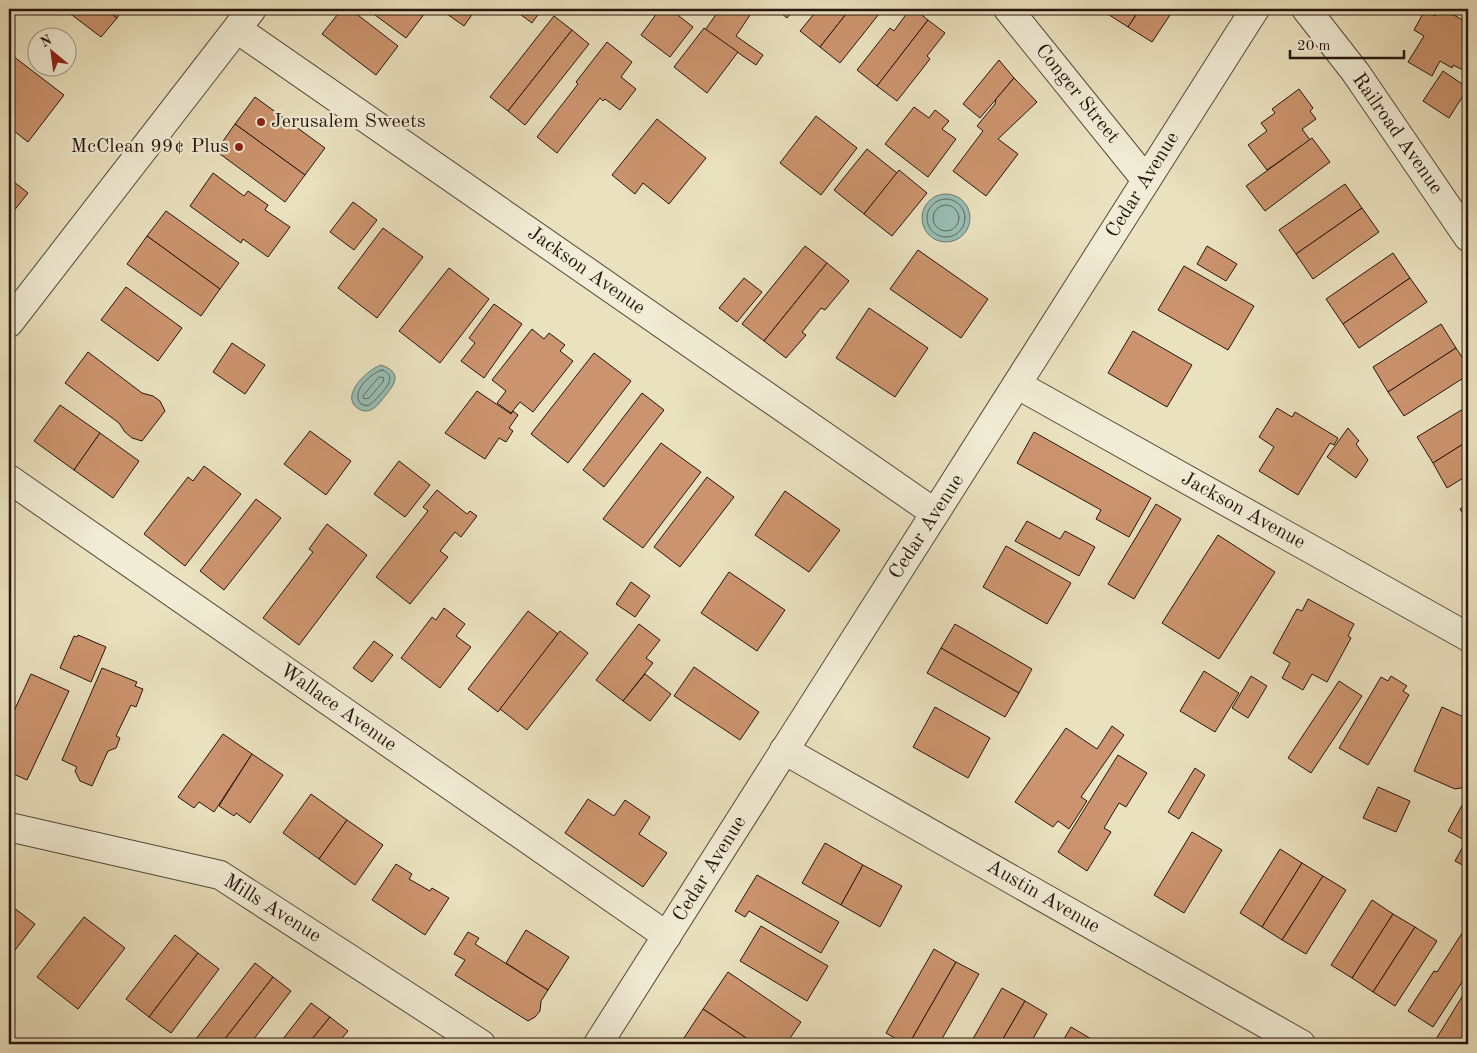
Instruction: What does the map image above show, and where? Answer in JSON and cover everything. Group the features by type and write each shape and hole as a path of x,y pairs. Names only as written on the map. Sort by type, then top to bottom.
{"street":[{"name":"Conger Street","path":"1008,9 1146,180"},
{"name":"Cedar Avenue","path":"598,1044 1255,9"},
{"name":"Railroad Avenue","path":"1306,9 1356,73 1468,237"},
{"path":"9,323 244,19"},
{"name":"Jackson Avenue","path":"244,19 935,513"},
{"name":"Jackson Avenue","path":"1018,385 1468,636"},
{"name":"Wallace Avenue","path":"9,479 667,936"},
{"name":"Austin Avenue","path":"784,750 1301,1044"},
{"name":"Mills Avenue","path":"9,827 220,875 481,1044"}],"water":[{"path":"941,194 951,194 963,201 970,213 970,223 963,235 951,242 941,242 933,238 926,231 922,223 922,213 926,205 933,198"},
{"path":"381,365 394,374 395,378 392,386 371,410 364,411 357,408 352,399 355,387 370,371"}],"building":[{"path":"64,9 105,9 117,18 101,37"},
{"path":"105,9 123,9 117,18"},
{"path":"342,9 350,9 398,46 376,75 322,34"},
{"path":"367,9 428,9 406,38"},
{"path":"440,9 476,9 464,26"},
{"path":"513,9 542,9 532,23"},
{"path":"660,9 670,9 693,27 670,57 641,35"},
{"path":"720,9 754,9 736,36 763,55 756,65 705,30"},
{"path":"776,9 794,9 787,18"},
{"path":"818,9 850,9 820,47 800,31"},
{"path":"850,9 883,9 840,63 820,47"},
{"path":"910,9 914,9 928,20 877,86 857,70 890,28 894,31"},
{"path":"1104,9 1140,9 1128,27 1103,11"},
{"path":"1140,9 1174,9 1152,42 1128,27"},
{"path":"1440,9 1468,23 1468,67 1465,71 1453,65 1452,68 1440,61 1432,76 1408,62 1424,36 1414,30 1425,10 1435,16"},
{"path":"554,16 572,30 508,111 490,97"},
{"path":"928,20 945,33 927,56 930,59 897,101 877,86"},
{"path":"704,28 738,52 707,93 674,67"},
{"path":"572,30 589,44 525,125 508,111"},
{"path":"607,42 632,62 621,77 636,89 620,110 605,99 603,101 600,98 557,153 537,137 578,84 576,82"},
{"path":"9,53 28,68 28,78 42,78 64,95 28,142 9,127"},
{"path":"999,60 1014,78 980,118 963,104"},
{"path":"1443,71 1468,88 1449,118 1423,101"},
{"path":"1014,78 1037,102 998,139 1018,154 986,196 953,171 983,131 977,126"},
{"path":"1299,89 1313,108 1310,111 1316,119 1302,129 1310,140 1267,170 1248,145 1267,131 1261,123 1275,113 1272,109"},
{"path":"255,97 325,148 305,175 235,124"},
{"path":"914,107 929,118 935,110 949,121 942,129 956,139 928,177 885,144"},
{"path":"816,116 857,148 821,195 780,163"},
{"path":"657,119 706,158 669,204 643,183 635,194 612,175"},
{"path":"235,124 305,175 285,202 216,151"},
{"path":"1312,138 1330,162 1265,211 1246,186"},
{"path":"867,149 897,173 864,214 834,190"},
{"path":"899,170 927,193 892,236 864,214"},
{"path":"213,173 244,196 248,191 268,205 265,210 290,227 268,257 243,239 241,243 190,206"},
{"path":"9,178 28,193 9,217"},
{"path":"1345,184 1362,208 1296,254 1279,230"},
{"path":"353,202 377,220 354,250 330,232"},
{"path":"1362,208 1379,232 1313,279 1296,254"},
{"path":"166,211 239,263 220,289 147,236"},
{"path":"383,228 423,257 377,318 338,288"},
{"path":"147,236 220,289 201,316 127,264"},
{"path":"805,246 827,263 764,341 742,324"},
{"path":"1207,246 1237,264 1226,281 1197,264"},
{"path":"918,250 988,299 961,338 890,289"},
{"path":"1393,253 1410,278 1343,324 1326,299"},
{"path":"827,263 849,281 825,310 821,308 802,332 806,335 786,358 764,341"},
{"path":"1184,266 1254,306 1228,350 1158,310"},
{"path":"449,268 489,299 440,363 399,331"},
{"path":"744,278 762,292 737,322 719,308"},
{"path":"1410,278 1427,302 1359,348 1343,324"},
{"path":"126,287 182,328 158,361 101,320"},
{"path":"494,304 522,324 484,378 461,361 475,343 469,338"},
{"path":"869,308 928,348 895,397 836,358"},
{"path":"1441,324 1456,348 1388,392 1373,367"},
{"path":"532,329 544,339 549,333 565,345 560,351 573,361 533,412 520,402 511,413 497,403 506,391 492,380"},
{"path":"1133,331 1192,365 1167,407 1108,373"},
{"path":"232,343 265,365 245,394 213,372"},
{"path":"1456,348 1468,366 1468,375 1404,416 1388,392"},
{"path":"88,352 142,393 153,396 160,401 165,411 142,441 132,438 119,423 65,383"},
{"path":"594,353 631,381 568,463 531,434"},
{"path":"477,391 511,414 513,411 518,415 509,428 513,431 506,442 499,438 485,459 445,433"},
{"path":"642,393 664,410 604,487 583,470"},
{"path":"60,405 100,433 74,470 34,441"},
{"path":"1468,406 1468,441 1433,463 1417,437"},
{"path":"1277,408 1292,417 1295,412 1338,438 1334,445 1330,443 1298,495 1259,471 1274,447 1259,437"},
{"path":"1348,428 1359,441 1356,444 1368,460 1356,478 1327,457"},
{"path":"310,431 351,461 326,495 284,464"},
{"path":"1034,432 1151,498 1129,537 1096,519 1101,510 1017,463"},
{"path":"100,433 139,461 113,498 74,470"},
{"path":"1468,441 1468,475 1447,488 1433,463"},
{"path":"661,443 701,472 643,548 603,519"},
{"path":"399,461 430,485 405,517 374,494"},
{"path":"204,466 241,494 185,566 144,534 188,477 193,481"},
{"path":"707,477 734,497 680,567 654,547"},
{"path":"437,490 467,514 470,511 477,516 461,537 455,532 440,551 448,557 410,604 376,577 428,511 423,507"},
{"path":"785,491 840,530 809,572 755,535"},
{"path":"256,499 281,518 224,590 200,571"},
{"path":"1156,504 1181,519 1134,599 1108,584"},
{"path":"1468,504 1468,522 1460,509"},
{"path":"1027,521 1060,539 1065,531 1095,547 1079,576 1015,541"},
{"path":"327,524 367,555 299,645 263,618 313,552 309,549"},
{"path":"1218,535 1275,572 1219,659 1162,623"},
{"path":"1006,546 1071,583 1047,624 983,587"},
{"path":"729,572 785,610 757,651 701,613"},
{"path":"631,582 650,596 635,617 616,604"},
{"path":"1308,599 1354,624 1348,636 1351,638 1327,682 1312,674 1303,690 1282,678 1290,663 1273,653 1297,609 1302,611"},
{"path":"444,608 465,624 456,636 471,647 440,688 401,658 432,617 436,620"},
{"path":"528,611 558,634 498,712 468,689"},
{"path":"639,624 660,640 646,658 653,663 623,701 596,680"},
{"path":"955,624 1032,669 1019,693 941,648"},
{"path":"560,631 588,653 527,730 500,709"},
{"path":"78,635 106,647 91,682 60,668 74,636 77,637"},
{"path":"374,641 393,655 372,682 353,668"},
{"path":"941,648 1019,693 1005,717 927,673"},
{"path":"694,667 759,712 740,740 674,696"},
{"path":"102,668 137,682 135,686 143,689 136,707 131,705 116,736 120,738 116,748 108,751 92,786 80,781 75,771 77,767 62,760"},
{"path":"1204,671 1239,693 1215,732 1180,711"},
{"path":"31,674 69,691 27,780 9,772 9,722"},
{"path":"645,674 671,694 650,721 623,701"},
{"path":"1251,676 1267,686 1248,718 1232,708"},
{"path":"1391,676 1407,686 1403,691 1409,695 1368,765 1339,748 1381,677 1388,681"},
{"path":"1339,681 1362,696 1311,773 1288,758"},
{"path":"935,707 990,738 968,778 913,747"},
{"path":"1442,707 1468,719 1468,782 1466,787 1455,789 1414,771"},
{"path":"1112,726 1124,735 1081,797 1087,801 1069,829 1058,821 1053,827 1015,802 1066,728 1097,749"},
{"path":"223,734 252,754 214,812 199,802 194,808 178,797"},
{"path":"252,754 283,775 250,823 236,813 234,816 219,806"},
{"path":"1118,755 1147,773 1126,807 1119,803 1104,828 1111,832 1087,871 1058,852"},
{"path":"1195,768 1205,775 1179,819 1168,812"},
{"path":"1378,787 1410,801 1396,832 1363,818"},
{"path":"311,794 347,820 319,859 283,833"},
{"path":"1466,798 1468,799 1468,868 1455,861 1466,841 1448,831"},
{"path":"588,799 614,816 625,800 650,817 639,834 667,853 643,887 565,833"},
{"path":"347,820 383,845 355,885 319,859"},
{"path":"1192,832 1222,850 1184,913 1154,895"},
{"path":"825,843 863,865 841,905 802,883"},
{"path":"1280,849 1302,863 1262,927 1240,913"},
{"path":"1302,863 1323,876 1282,940 1262,927"},
{"path":"396,864 412,874 409,879 430,891 432,888 449,898 425,935 372,900"},
{"path":"863,865 902,886 880,927 841,905"},
{"path":"757,875 839,922 821,953 749,911 745,917 735,911"},
{"path":"1323,876 1346,890 1306,954 1282,940"},
{"path":"1372,900 1393,914 1352,978 1331,965"},
{"path":"9,904 35,924 9,958"},
{"path":"1393,914 1415,927 1373,992 1352,978"},
{"path":"84,917 125,948 78,1009 37,977"},
{"path":"1468,924 1468,973 1433,1027 1408,1011 1434,971 1437,972"},
{"path":"761,926 828,966 807,1001 740,961"},
{"path":"1415,927 1437,941 1395,1006 1373,992"},
{"path":"526,930 569,957 548,990 506,963"},
{"path":"468,932 479,938 475,944 548,990 541,1001 540,1011 535,1017 528,1021 455,975 465,960 454,954"},
{"path":"175,935 198,953 149,1017 126,999"},
{"path":"934,949 956,962 909,1044 905,1044 886,1033"},
{"path":"198,953 219,969 171,1033 149,1017"},
{"path":"956,962 979,974 939,1044 909,1044"},
{"path":"255,963 273,977 221,1044 192,1044"},
{"path":"728,972 801,1022 786,1044 755,1044 703,1009"},
{"path":"273,977 291,991 250,1044 221,1044"},
{"path":"1002,988 1025,1001 1000,1044 970,1044"},
{"path":"1465,992 1468,995 1468,1044 1433,1044"},
{"path":"1025,1001 1047,1014 1030,1044 1000,1044"},
{"path":"311,1003 330,1017 308,1044 279,1044"},
{"path":"703,1009 755,1044 680,1044"},
{"path":"330,1017 348,1031 337,1044 308,1044"},
{"path":"1071,1027 1093,1040 1090,1044 1061,1044"}],"place":[{"name":"Jerusalem Sweets","path":"261,122"},
{"name":"McClean 99¢ Plus","path":"239,147"}]}
